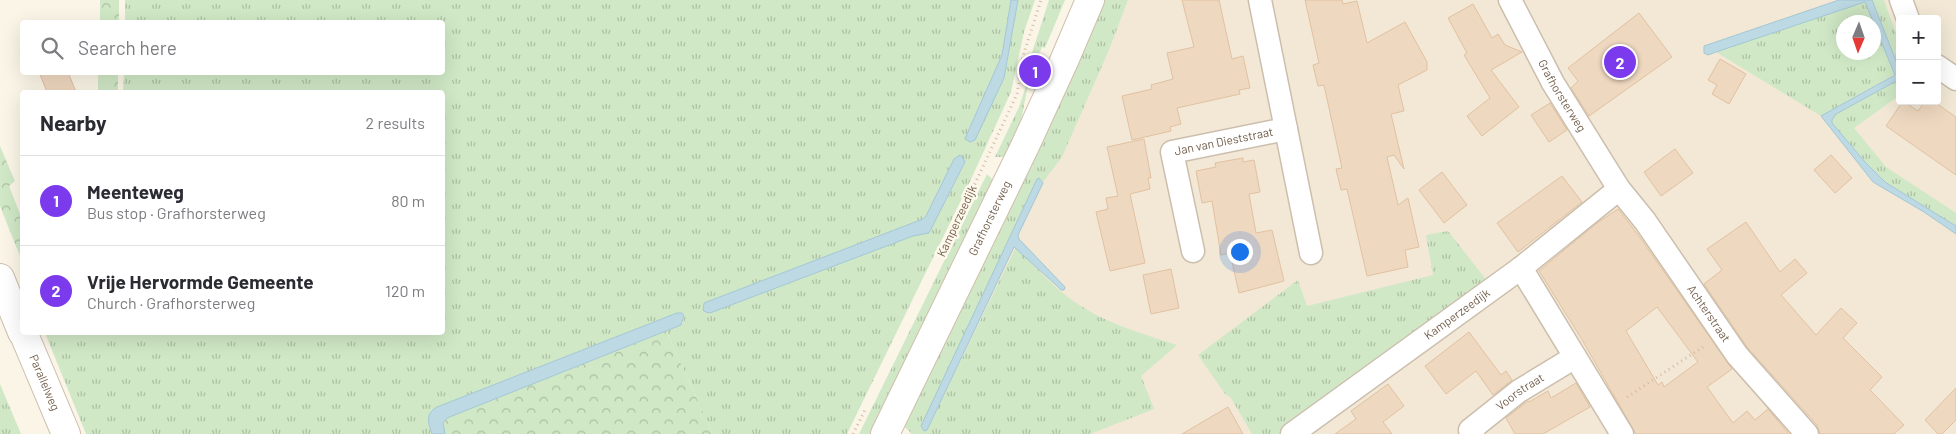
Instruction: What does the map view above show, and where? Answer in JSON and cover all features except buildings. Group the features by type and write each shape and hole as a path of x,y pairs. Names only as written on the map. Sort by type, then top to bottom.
{"main road":[{"name":"Grafhorsterweg","path":"885,434 1025,146 1090,0"},
{"name":"Parallelweg","path":"0,278 20,325"},
{"name":"Parallelweg","path":"24,335 66,434"}],"street":[{"name":"Jan van Dieststraat","path":"1260,0 1311,254"},
{"name":"Grafhorsterweg","path":"1510,0 1552,83 1618,189"},
{"path":"1901,0 1907,15"},
{"path":"1941,69 1956,79"},
{"name":"Jan van Dieststraat","path":"1193,251 1172,152 1286,129"},
{"name":"Kamperzeedijk","path":"1292,434 1521,268 1618,189"},
{"name":"Achterstraat","path":"1618,189 1645,221 1737,355 1807,434"},
{"path":"1521,268 1622,434"},
{"name":"Voorstraat","path":"1473,434 1470,430 1519,391 1575,357"}],"path":[{"name":"Kamperzeedijk","path":"963,209 1017,94 1023,56 1041,0"},
{"path":"1607,409 1675,366 1722,333"},
{"path":"853,434 867,406"}],"shaded area":[{"path":"1114,0 1956,0 1956,434 909,434 1005,249"}],"green space":[{"path":"100,0 119,0 119,20 100,20"},
{"path":"125,0 1011,0 1002,55 967,134 1004,78 1018,0 1035,0 1024,32 1011,92 966,190 847,434 713,434 666,331 683,323 684,316 682,313 677,313 437,407 431,412 428,419 432,434 86,434 46,335 445,335 445,90 123,90 124,75 445,75 445,20 125,20","holes":["954,159 965,163 929,233 913,236 710,313 705,313 703,310 704,303 923,219"]},
{"path":"1049,0 1065,0 1045,48 1042,47 1031,72 1034,73 1027,90 1020,126 1006,157 995,157 1019,107 1028,80 1031,56"},
{"path":"1104,0 1128,0 1109,50 1062,157 1043,182 1041,179 1037,180 1005,247 927,430 1016,247 1055,286 1092,313 1115,324 1177,345 1141,376 1154,409 1090,434 912,434 903,425 1084,47"},
{"path":"1872,0 1884,0 1896,33 1896,61 1881,23 1881,15 1878,15"},
{"path":"1864,1 1870,15 1836,15 1836,60 1881,60 1881,41 1895,74 1821,116 1716,52"},
{"path":"98,75 118,75 118,90 98,90"},
{"path":"1896,81 1896,98 1854,128 1886,167 1956,213 1956,226 1885,182 1865,162 1832,123 1836,114"},
{"path":"0,146 15,181 9,186 20,214 20,256 0,206"},
{"path":"987,174 994,181 873,434 859,434"},
{"path":"1448,231 1487,281 1282,434 1252,434 1231,398 1225,394 1198,355 1298,280 1307,306 1433,275 1426,235"},
{"path":"666,331 713,434 445,434 443,423 447,418"},
{"path":"0,384 21,434 0,434"}],"water":[{"path":"1011,0 1018,0 1004,78 975,140 970,142 965,139 1002,55"},
{"path":"1839,0 1872,0 1878,15 1870,15 1865,2 1708,55 1704,53 1704,46"},
{"path":"1881,23 1896,61 1896,81 1836,114 1832,123 1865,162 1885,182 1956,226 1956,234 1924,212 1873,182 1821,116 1895,75 1881,41"},
{"path":"960,155 965,162 929,233 913,236 710,313 703,310 704,303 923,219 954,159"},
{"path":"1039,178 1043,183 1018,235 1019,239 1065,287 1064,290 1061,290 1014,247 927,430 924,431 921,426"},
{"path":"677,313 682,313 684,316 681,325 447,418 443,423 445,434 432,434 428,419 431,412 437,407"}],"place":[{"name":"Vrije Hervormde Gemeente","path":"1620,62"},
{"name":"Meenteweg","path":"1035,71"}]}
